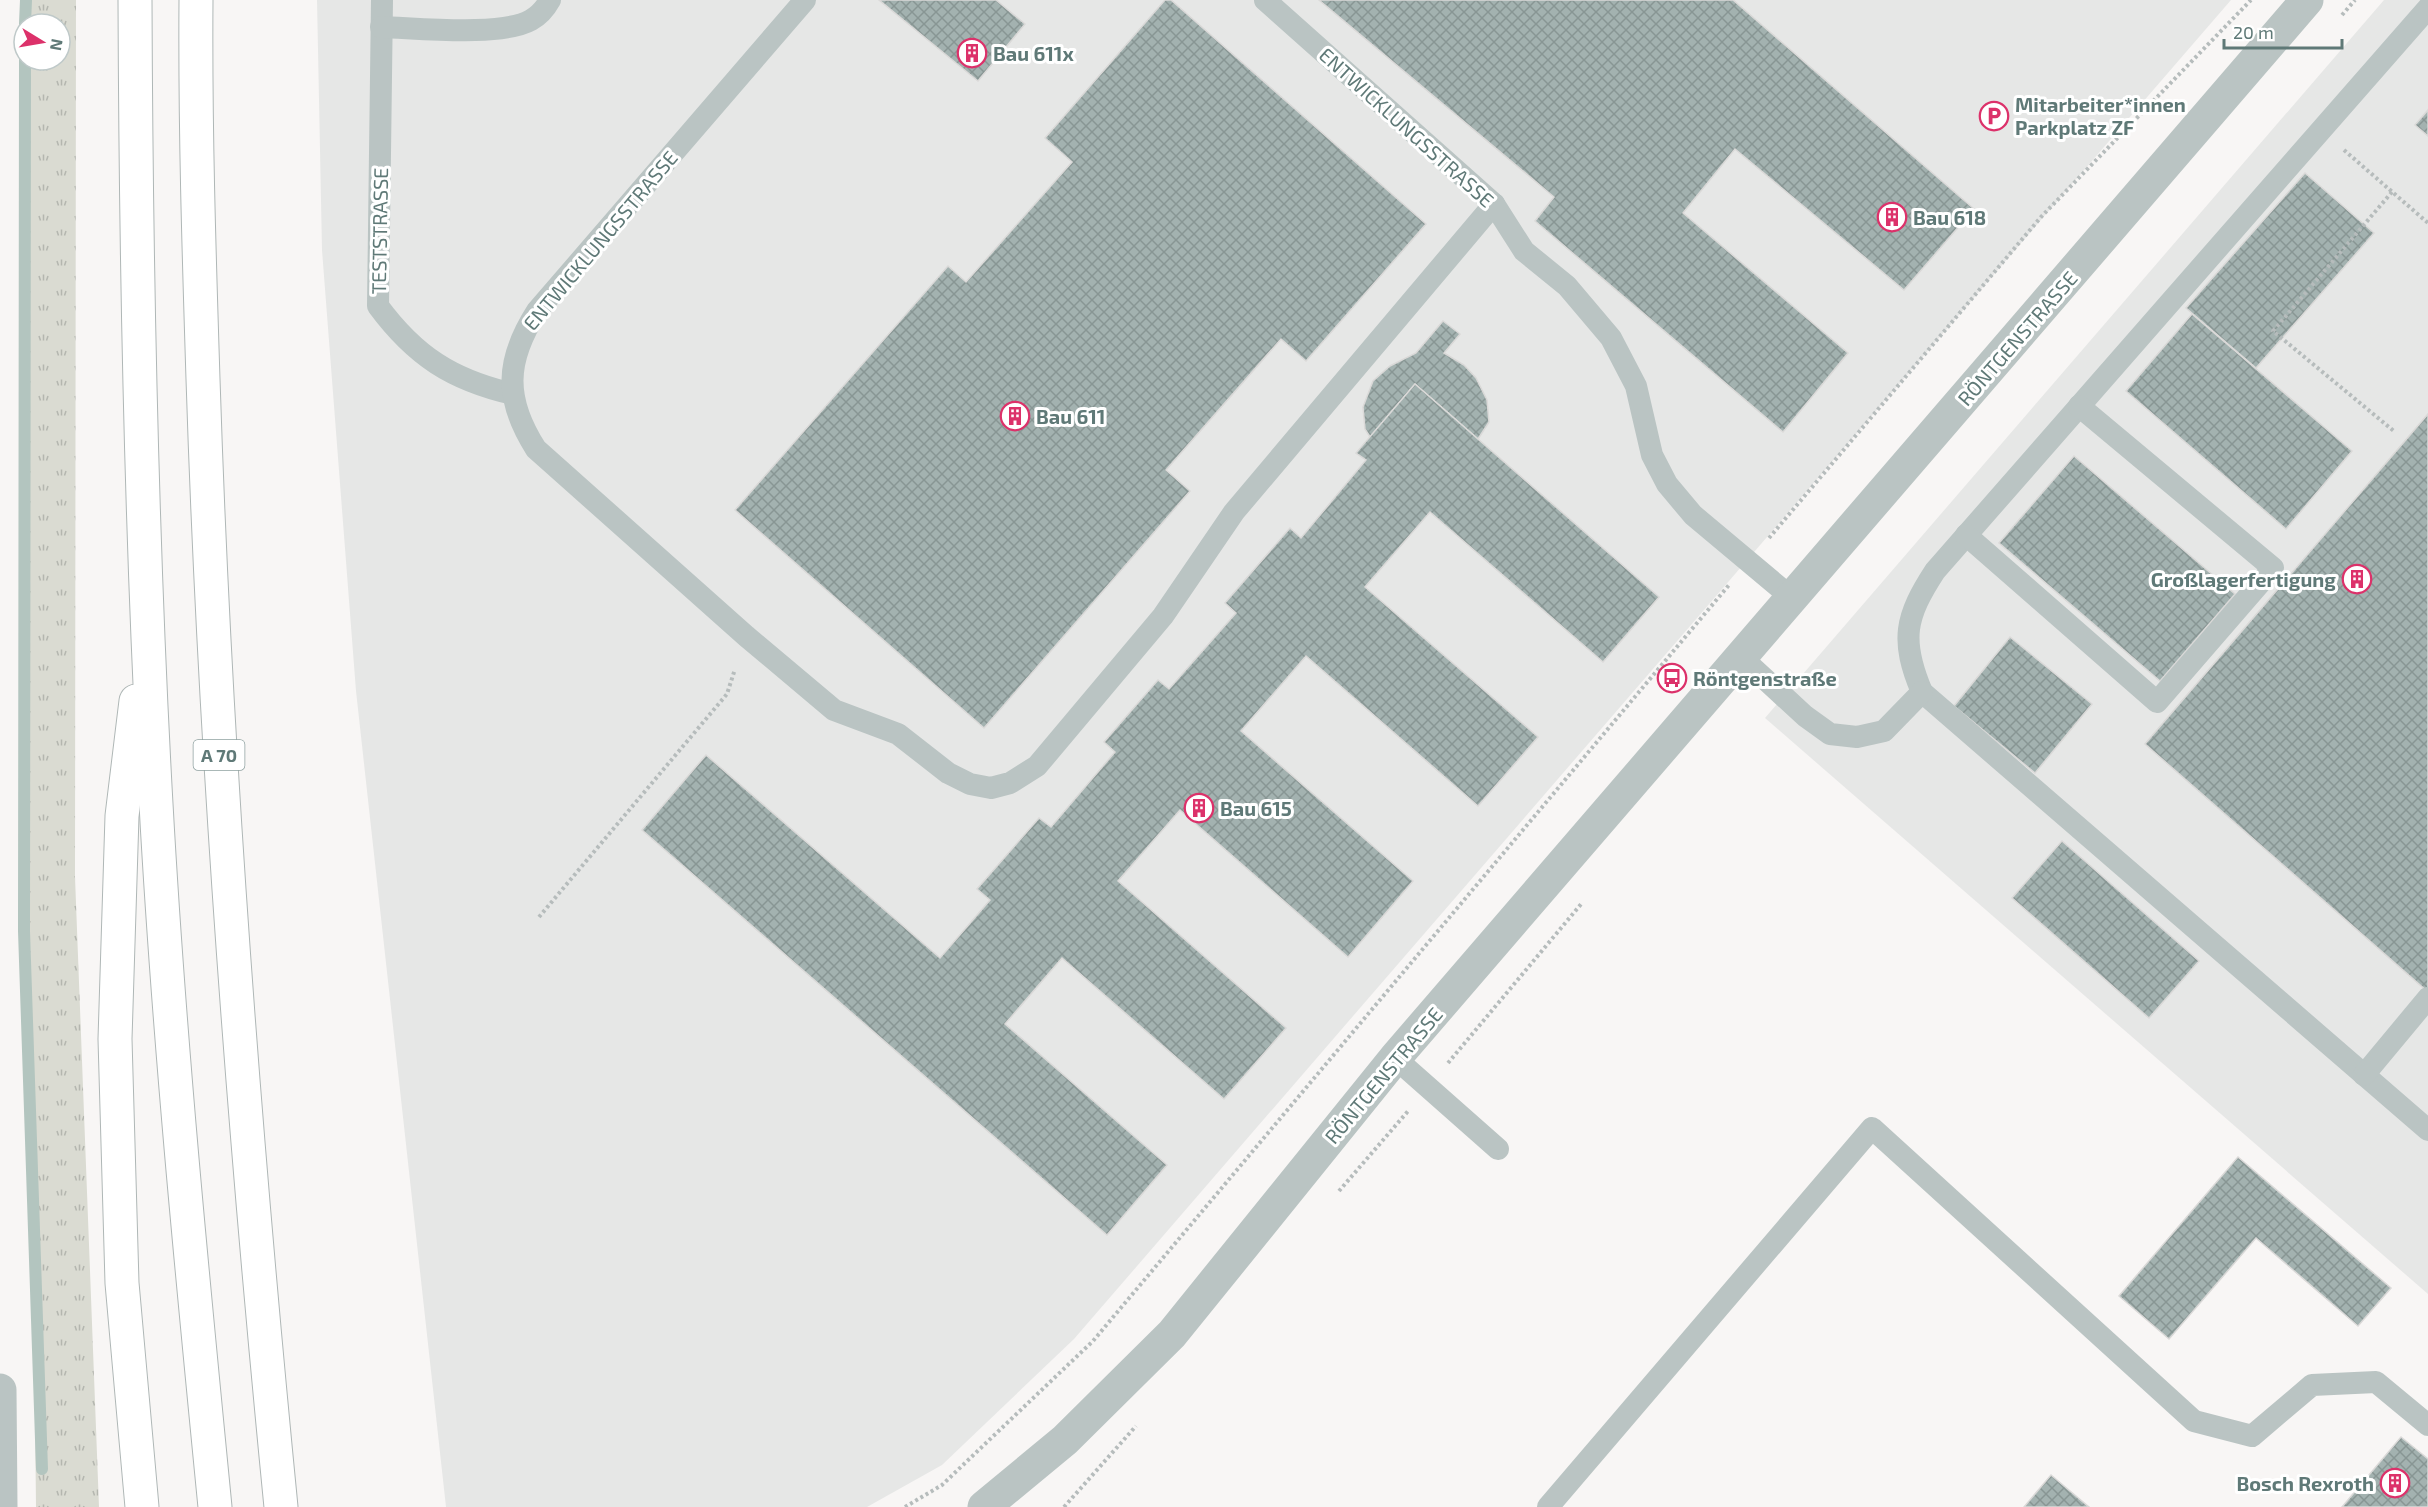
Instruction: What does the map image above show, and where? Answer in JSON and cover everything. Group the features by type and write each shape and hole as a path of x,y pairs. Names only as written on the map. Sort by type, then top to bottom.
{"highway":[{"path":"135,0 136,279 156,804 169,990 215,1507"},
{"name":"A 70","path":"196,0 200,281 207,510 222,794 253,1224 281,1507"},
{"path":"142,1507 122,1283 115,1039 122,816 147,604"}],"street":[{"name":"RÖNTGENSTRASSE","path":"984,1507 1065,1440 1172,1334 1395,1058 2307,0"},
{"path":"0,1390 1,1507"}],"lane":[{"name":"TESTSTRASSE","path":"382,0 378,306 394,328 417,351 449,374 487,388 513,394"},
{"path":"381,27 482,29 508,26 530,21 544,11 550,0"},
{"name":"ENTWICKLUNGSSTRASSE","path":"805,0 537,311 520,337 513,367 513,394 522,426 536,449 746,636 834,710 898,734 948,773 970,784 991,788 1010,783 1036,766 1163,616 1234,512 1494,204"},
{"name":"ENTWICKLUNGSSTRASSE","path":"1265,0 1494,204 1524,251 1567,286 1611,338 1636,386 1652,455 1667,484 1693,515 1792,598"},
{"path":"2428,8 1935,571 1915,602 1908,631 1910,663 1922,692 2428,1130"},
{"path":"1966,535 2157,702 2272,568 2079,406"},
{"path":"1740,656 1805,716 1830,734 1857,737 1884,731 1922,692"},
{"path":"2364,1075 2428,998"},
{"path":"1395,1058 1498,1149"},
{"path":"1548,1507 1872,1128 2194,1421 2252,1436 2312,1385 2376,1382 2428,1425"}],"path":[{"path":"905,1507 942,1485 1093,1341 2040,217 2251,0"},
{"path":"2321,130 2428,223"},
{"path":"2392,192 2273,331 2395,432"},
{"path":"539,917 727,694 746,636"}],"shaded area":[{"path":"317,0 2231,0 1074,1339 942,1465 867,1507 446,1507 356,691 322,250"},
{"path":"2384,0 2428,0 2428,1294 1765,718"}],"green space":[{"path":"20,0 76,0 75,877 99,1507 36,1507 21,72 72,72 72,12 20,12"}],"building":[{"name":"Bau 611x","path":"879,0 996,0 1025,24 978,81"},
{"name":"Bau 611","path":"1165,0 1171,0 1426,224 1306,361 1281,339 1166,470 1190,491 984,728 735,510 948,266 966,282 1072,162 1045,138"},
{"name":"Bau 618","path":"1319,0 1733,0 1974,209 1904,290 1735,149 1683,213 1848,353 1783,432 1535,221 1554,197"},
{"path":"2428,110 2428,136 2415,125"},
{"path":"2305,173 2374,233 2256,368 2186,308"},
{"path":"2192,314 2352,451 2286,529 2126,391"},
{"path":"1443,321 1460,334 1444,353 1464,365 1476,378 1487,400 1489,422 1478,439 1415,384 1370,437 1365,429 1363,407 1373,381 1390,366 1416,353"},
{"name":"Bau 615","path":"1415,384 1659,597 1603,662 1430,512 1365,587 1538,737 1478,806 1306,656 1241,731 1413,881 1348,957 1180,810 1118,881 1286,1028 1224,1099 1062,958 1005,1024 1167,1165 1107,1235 642,830 706,755 940,958 990,900 977,889 1039,818 1051,827 1115,752 1104,742 1158,680 1169,689 1236,613 1225,603 1290,528 1301,538 1366,460 1356,453"},
{"name":"Großlagerfertigung","path":"2428,414 2428,992 2145,744"},
{"path":"2074,456 2235,594 2160,681 1999,543"},
{"path":"2010,637 2092,704 2035,773 1954,706"},
{"path":"2062,841 2199,961 2149,1018 2012,898"},
{"path":"2238,1157 2391,1288 2358,1326 2256,1238 2169,1339 2119,1296"},
{"name":"Bosch Rexroth","path":"2401,1437 2428,1459 2428,1507 2342,1507"},
{"path":"2051,1475 2089,1507 2024,1507"}],"waterway":[{"path":"26,0 26,12"},
{"path":"25,72 24,931 42,1469"}],"place":[{"name":"Bau 611x","path":"972,53"},
{"name":"Mitarbeiter*innen Parkplatz ZF","path":"1994,116"},
{"name":"Bau 618","path":"1892,217"},
{"name":"Bau 611","path":"1015,416"},
{"name":"Großlagerfertigung","path":"2357,579"},
{"name":"Röntgenstraße","path":"1672,678"},
{"name":"Bau 615","path":"1199,808"},
{"name":"Bosch Rexroth","path":"2395,1483"}]}
